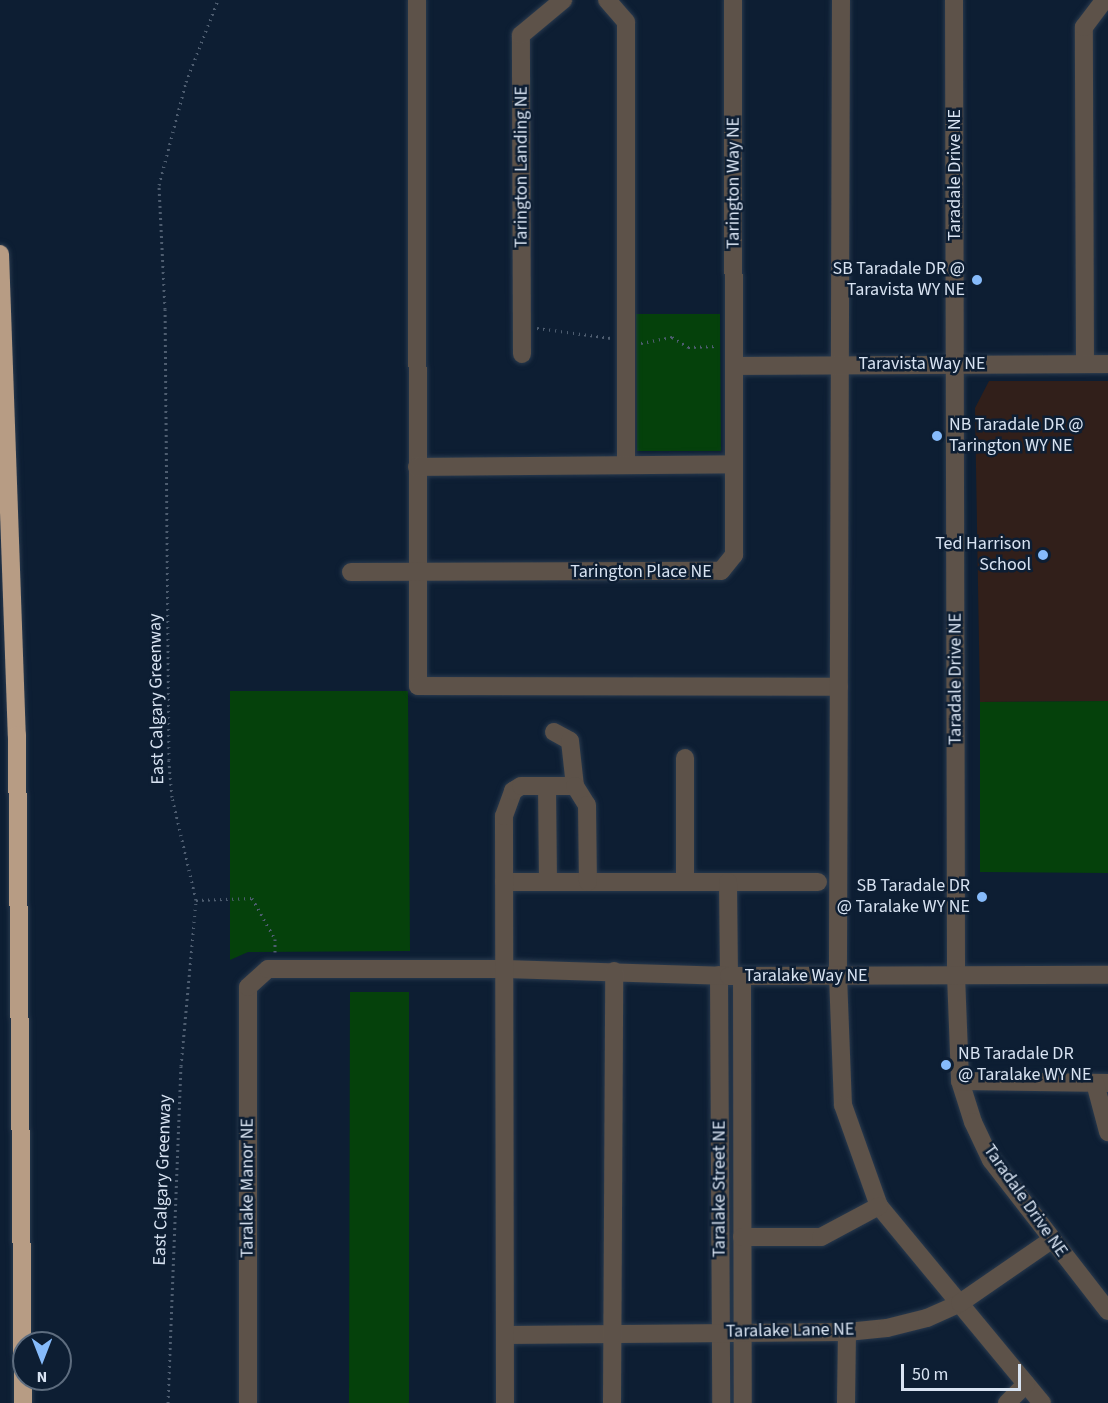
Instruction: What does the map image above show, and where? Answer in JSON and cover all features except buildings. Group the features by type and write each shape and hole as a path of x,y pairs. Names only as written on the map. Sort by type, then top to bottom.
{"highway":[{"path":"0,254 16,735 23,1403"}],"street":[{"path":"417,0 418,686 839,687"},
{"name":"Tarington Landing NE","path":"522,354 521,35 563,0"},
{"path":"608,0 626,22 626,464"},
{"name":"Tarington Way NE","path":"733,0 736,366"},
{"path":"842,0 838,976 843,1105 879,1206 1042,1403"},
{"name":"Taradale Drive NE","path":"954,0 956,975 960,1081 973,1122 991,1160 1050,1241 1108,1311"},
{"path":"1085,364 1084,27 1104,0"},
{"name":"Taravista Way NE","path":"736,366 1108,364"},
{"name":"Tarington Place NE","path":"351,572 721,572 734,555 736,366"},
{"path":"417,467 734,464"},
{"path":"554,732 570,741 575,786 587,805 588,882"},
{"path":"685,758 685,882"},
{"path":"505,1403 504,882 508,798 521,786 575,786"},
{"path":"547,786 548,882"},
{"path":"504,882 818,882"},
{"path":"728,882 730,976"},
{"name":"Taralake Way NE","path":"258,978 268,969 505,969 730,976 1108,975"},
{"path":"612,1403 614,971"},
{"name":"Taralake Street NE","path":"730,976 742,1237 743,1403"},
{"name":"Taralake Street NE","path":"721,1403 730,976"},
{"name":"Taralake Manor NE","path":"248,1403 248,987 258,978"},
{"path":"960,1081 1101,1083 1108,1132"},
{"path":"742,1237 821,1237 879,1206"},
{"name":"Taralake Lane NE","path":"506,1335 847,1332 927,1318 960,1303 1050,1241"},
{"path":"846,1403 847,1332"},
{"path":"1006,1403 1026,1384"}],"path":[{"name":"East Calgary Greenway","path":"168,1403 181,1066 196,900 172,797 169,760 165,309 159,185 186,82 218,0"},
{"path":"196,900 252,898 275,939 276,969"}],"shaded area":[{"name":"Ted Harrison School","path":"989,381 1108,381 1108,701 980,702 975,408"}],"green space":[{"path":"636,314 720,314 721,451 637,451"},
{"path":"230,691 408,691 410,951 248,952 230,960"},
{"path":"1108,701 1108,873 980,872 980,702"},
{"path":"350,992 409,992 409,1403 349,1403"}],"place":[{"name":"SB Taradale DR @ Taravista WY NE","path":"977,280"},
{"name":"NB Taradale DR @ Tarington WY NE","path":"937,436"},
{"name":"Ted Harrison School","path":"1043,555"},
{"name":"SB Taradale DR @ Taralake WY NE","path":"982,897"},
{"name":"NB Taradale DR @ Taralake WY NE","path":"946,1065"}]}
